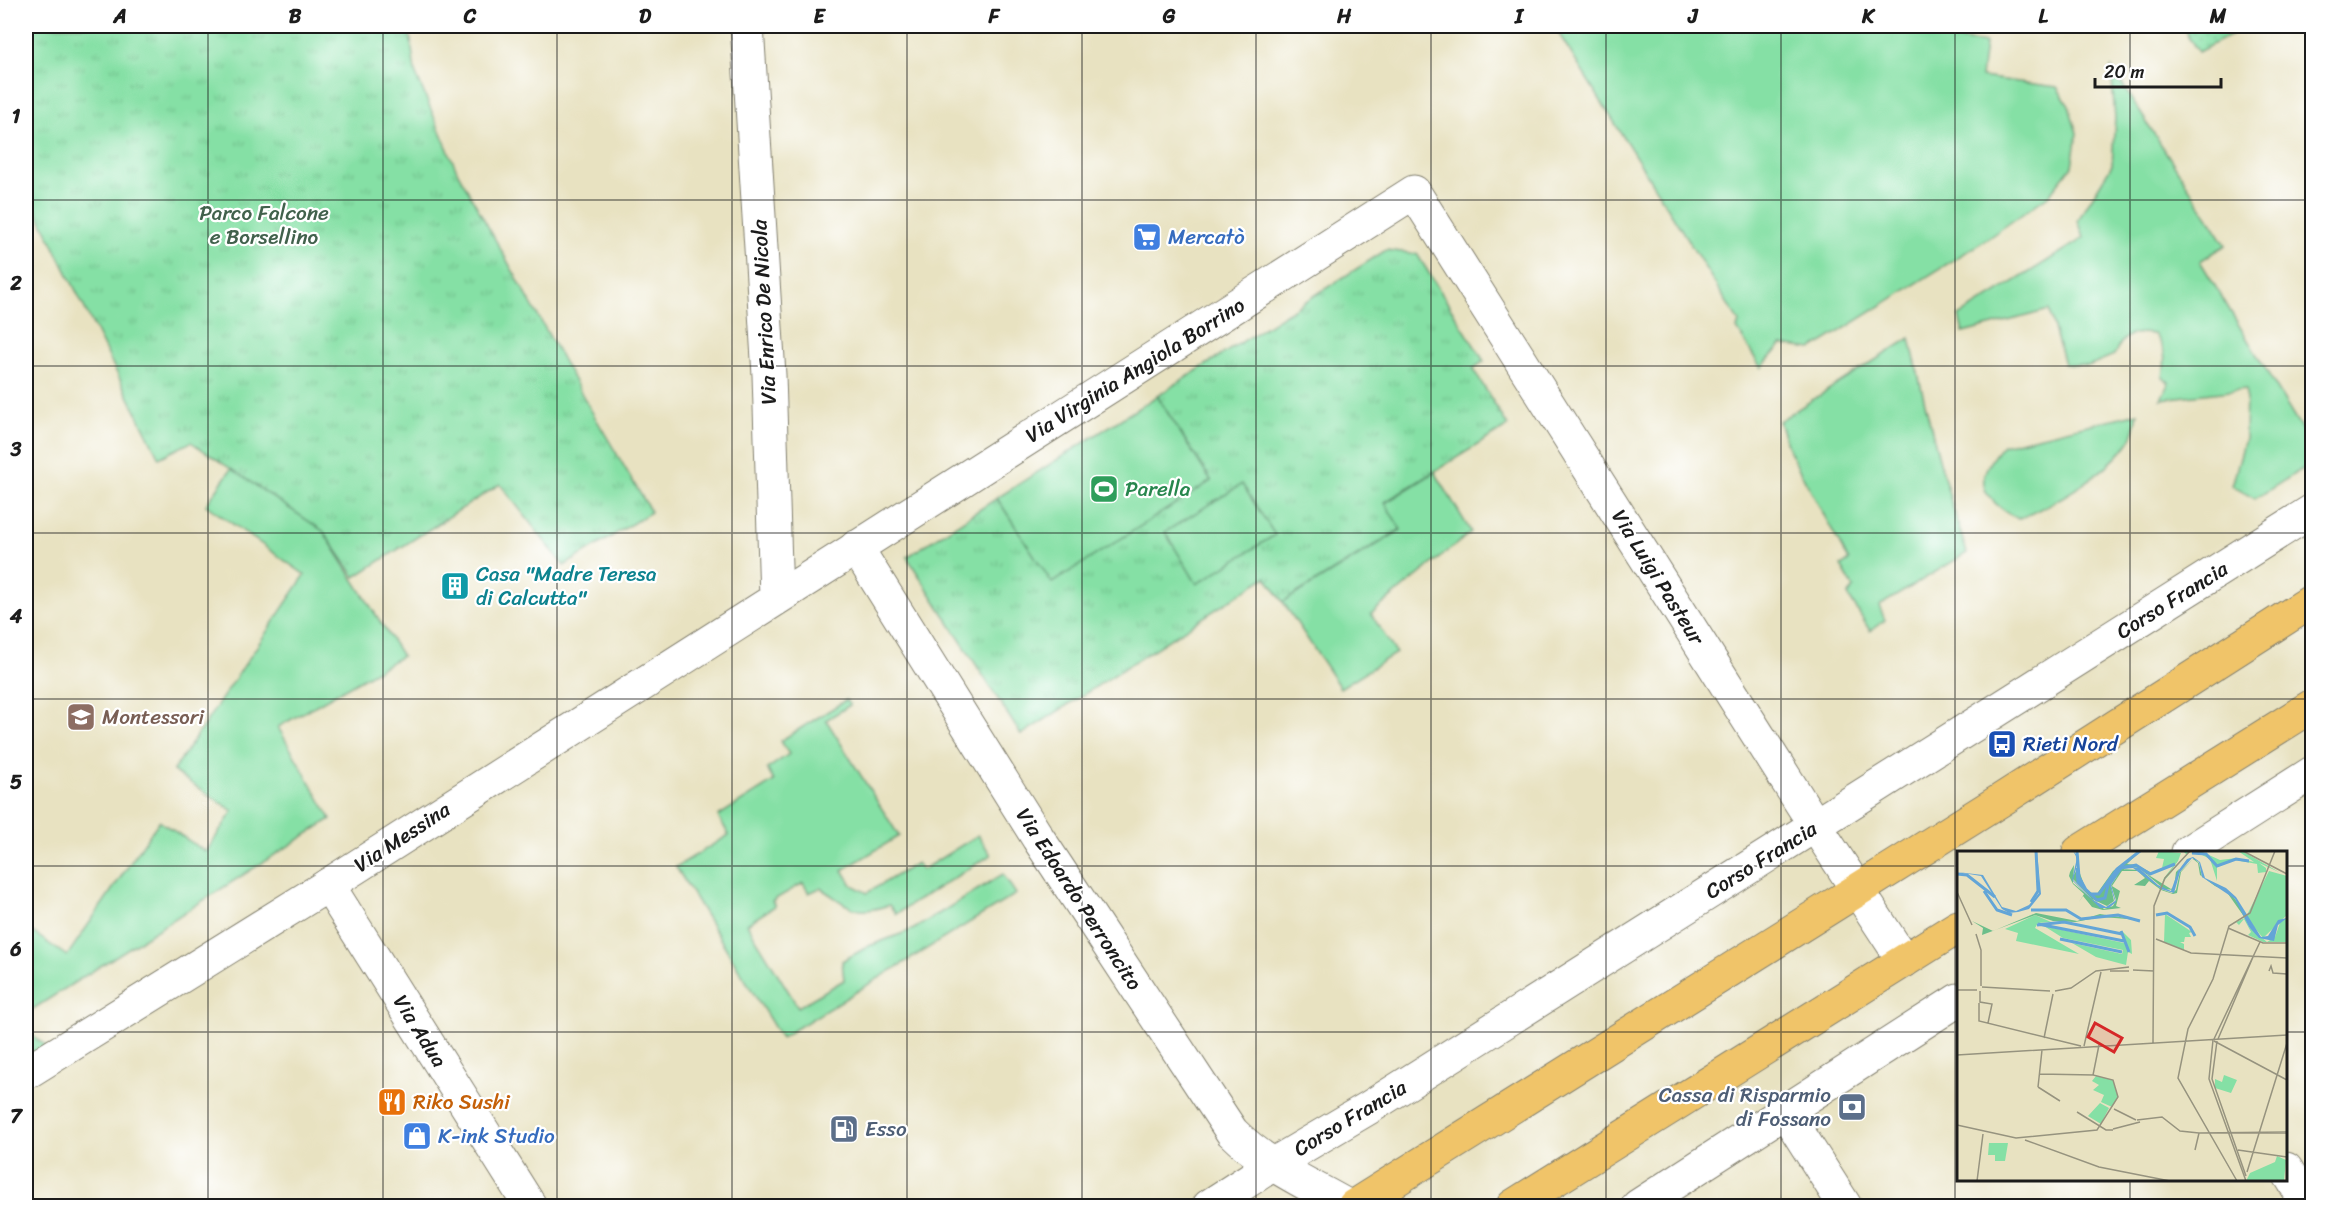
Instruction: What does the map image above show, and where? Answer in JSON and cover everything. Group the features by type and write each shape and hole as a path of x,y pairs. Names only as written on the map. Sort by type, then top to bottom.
{"main road":[{"path":"1354,1206 2313,601"},
{"path":"2081,851 2313,706"},
{"path":"1513,1206 1957,928"}],"street":[{"name":"Via Enrico De Nicola","path":"747,26 763,282 776,598"},
{"name":"Via Virginia Angiola Borrino","path":"776,598 1414,192"},
{"name":"Via Luigi Pasteur","path":"1414,192 1815,825 1904,961"},
{"name":"Corso Francia","path":"1209,1206 1370,1107 2313,511"},
{"name":"Via Edoardo Perroncito","path":"856,548 1038,838 1232,1132 1249,1149 1272,1166 1347,1206"},
{"name":"Via Messina","path":"26,1073 328,885 776,598"},
{"path":"2190,851 2313,773"},
{"name":"Via Adua","path":"328,885 530,1206"},
{"path":"1638,1206 1957,1001"},
{"path":"1786,1113 1845,1206"},
{"path":"2287,1171 2309,1206"}],"green space":[{"name":"Parco Falcone e Borsellino","path":"26,26 409,26 415,72 458,173 588,405 651,512 564,566 500,484 355,577 323,531 191,442 159,458 26,190"},
{"path":"1554,26 1943,26 1942,37 1985,43 1981,77 2057,87 2069,106 2077,133 2072,166 2048,196 1984,241 1812,349 1781,345 1761,368 1737,329 1739,322"},
{"path":"2182,26 2247,26 2198,52"},
{"path":"2111,67 2226,245 2200,261 2312,446 2312,463 2255,499 2232,486 2245,439 2246,389 2161,399 2169,382 2163,378 2164,355 2162,346 2154,334 2139,333 2129,336 2121,342 2114,355 2088,366 2064,364 2049,310 1963,333 1959,316 2084,238 2078,220 2112,165 2115,118"},
{"path":"1386,250 1417,254 1484,361 1473,369 1508,426 1385,502 1401,529 1283,602 1266,577 1021,735 907,557 997,498 1052,582 1211,480 1157,396"},
{"path":"1910,338 1936,447 1967,553 1879,606 1885,620 1870,631 1848,595 1854,588 1841,566 1849,561 1789,451 1779,421"},
{"name":"Parella","path":"1157,396 1211,481 1052,583 997,498"},
{"path":"2138,413 2133,434 2121,452 2095,476 2063,497 2018,519 1995,503 1988,495 1984,486 1987,468 2003,445"},
{"path":"231,469 323,531 402,656 278,727 331,819 33,1009 26,1004 26,939 31,931 67,956 159,821 206,852 233,811 173,771 305,575 206,505"},
{"path":"1435,472 1471,532 1371,614 1396,653 1340,688 1283,602 1401,530 1385,503"},
{"path":"1242,484 1275,535 1197,584 1165,532"},
{"path":"846,700 850,705 826,720 899,836 843,870 852,885 867,893 917,863 922,870 978,835 991,855 896,914 889,905 867,910 853,908 820,888 809,893 803,883 772,901 775,906 747,924 798,1007 844,980 842,961 869,946 914,929 1003,874 1016,894 781,1038 676,867 729,835 718,816 774,781 767,769 789,754 780,741"},
{"path":"26,1031 57,1054 26,1073"}],"place":[{"name":"Mercatò","path":"1147,237"},
{"name":"Parella","path":"1104,489"},
{"name":"Casa \"Madre Teresa di Calcutta\"","path":"455,586"},
{"name":"Montessori","path":"81,717"},
{"name":"Rieti Nord","path":"2002,744"},
{"name":"Riko Sushi","path":"392,1102"},
{"name":"Cassa di Risparmio di Fossano","path":"1852,1107"},
{"name":"Esso","path":"844,1129"},
{"name":"K-ink Studio","path":"417,1136"}]}
